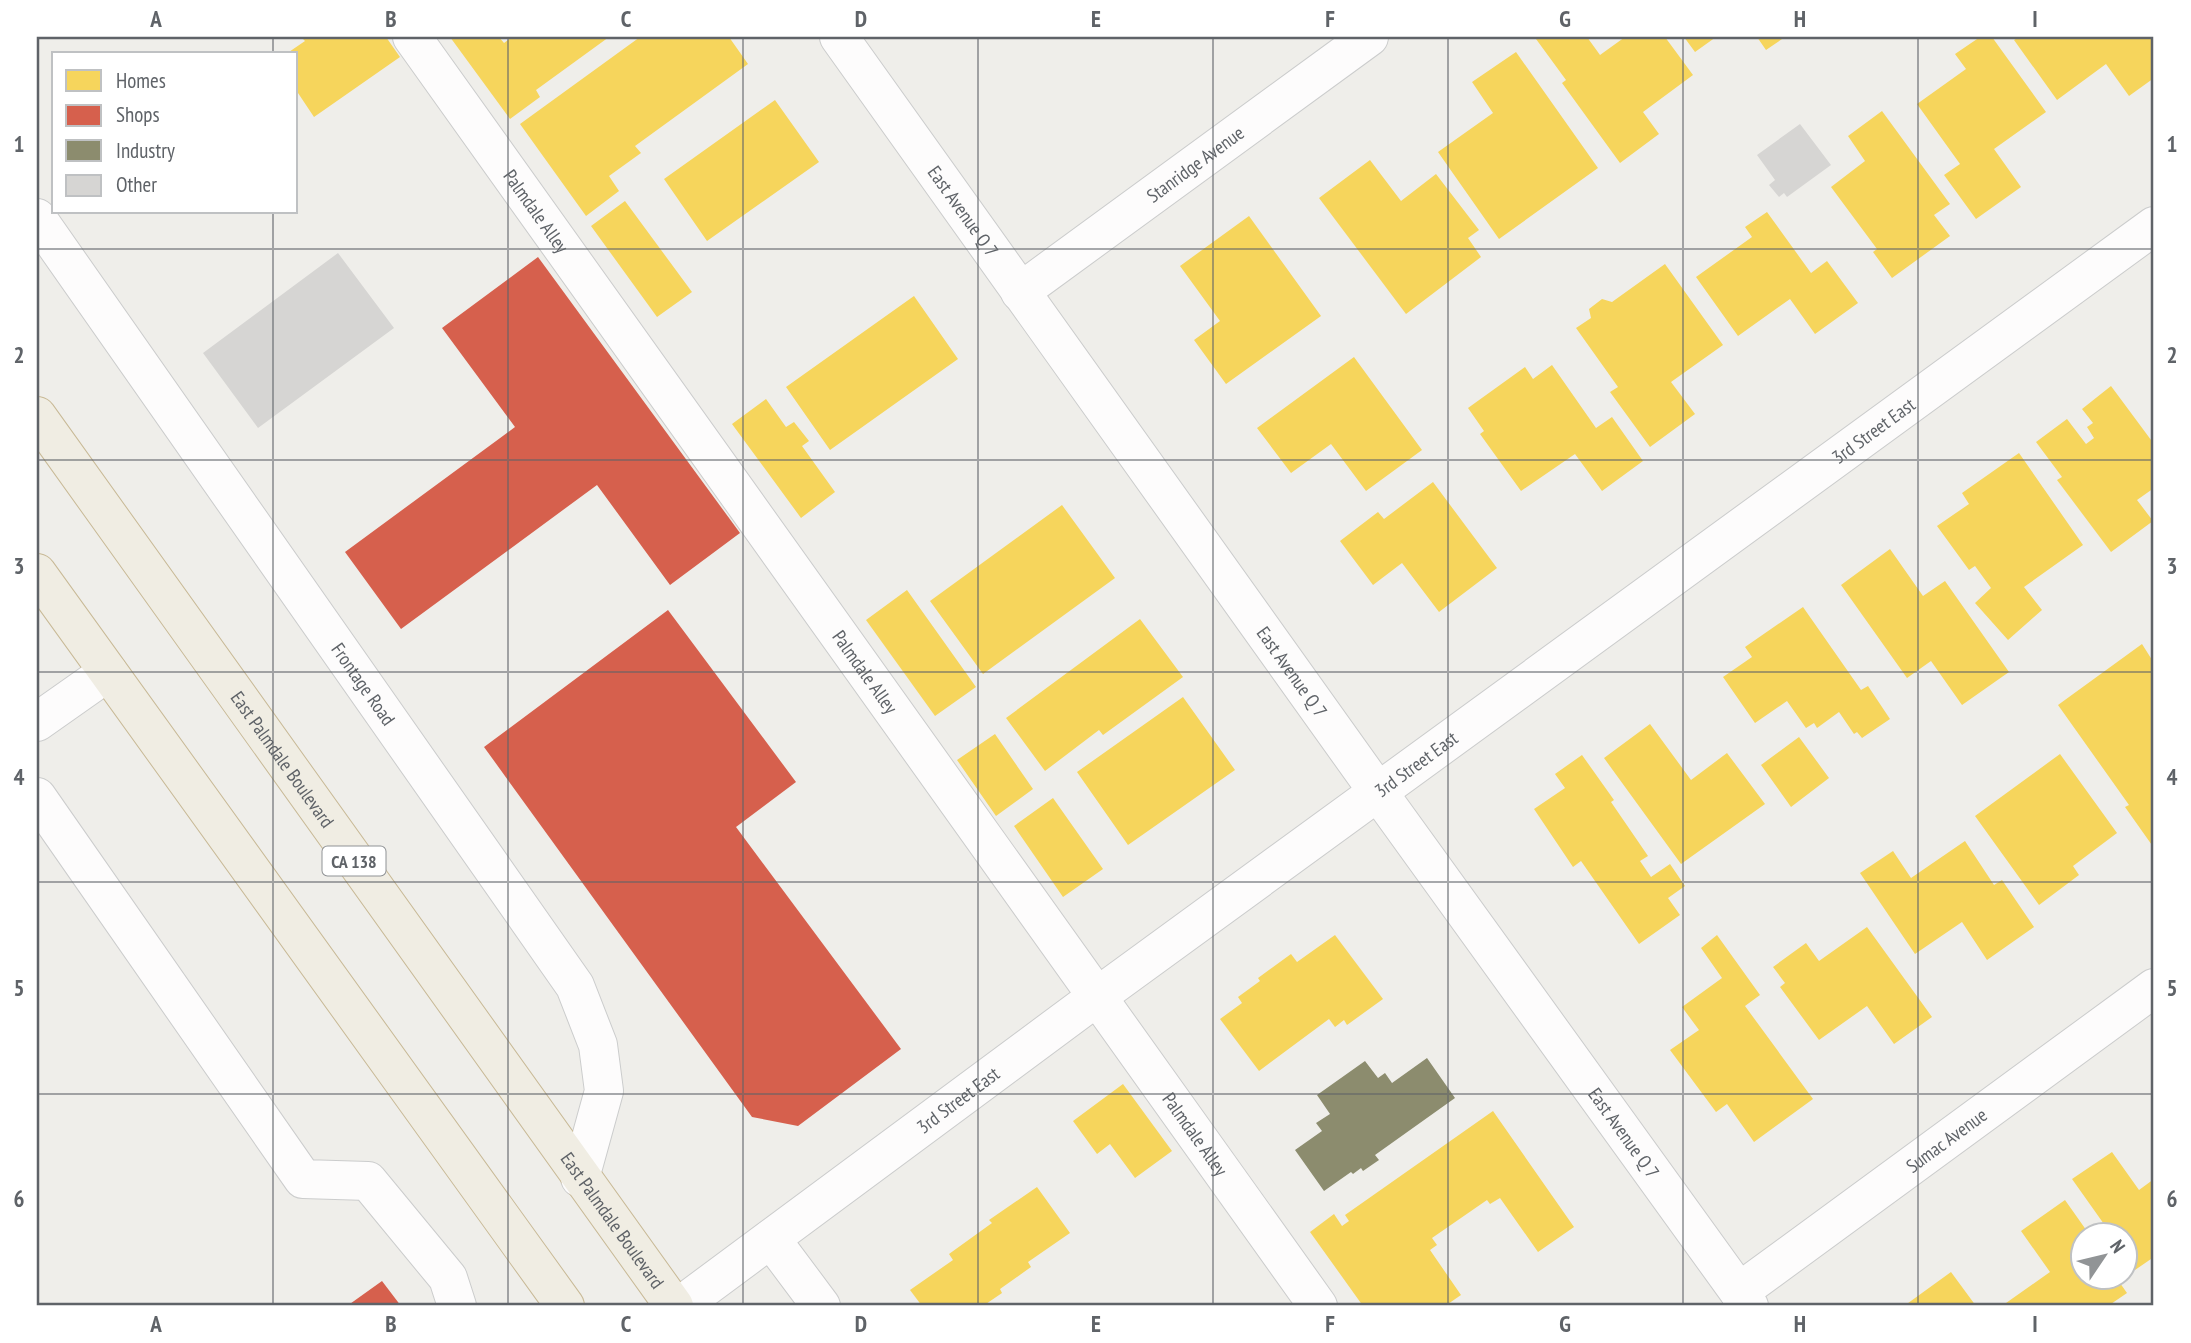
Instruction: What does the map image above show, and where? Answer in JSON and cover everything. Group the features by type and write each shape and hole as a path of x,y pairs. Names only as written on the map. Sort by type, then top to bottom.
{"highway":[{"name":"East Palmdale Boulevard","path":"37,415 674,1306"},
{"path":"37,573 565,1306"}],"street":[{"name":"Palmdale Alley","path":"412,37 1318,1306"},
{"name":"East Avenue Q 7","path":"839,37 1744,1299"},
{"name":"Stanridge Avenue","path":"1020,292 1369,37"},
{"name":"Frontage Road","path":"37,218 575,986 598,1045 604,1091 580,1178"},
{"name":"3rd Street East","path":"680,1306 1098,996 2154,226"},
{"path":"37,722 108,672"},
{"path":"37,797 303,1179 368,1181 448,1278 457,1306"},
{"name":"Sumac Avenue","path":"1744,1299 2154,988"},
{"path":"771,1239 821,1306"}],"building: Homes":[{"path":"301,37 386,37 400,57 314,117 298,93 298,52 289,52 305,41"},
{"path":"450,37 499,37 504,43 512,37 609,37 536,90 540,97 510,119"},
{"path":"640,37 729,37 748,64 635,146 641,153 609,176 619,191 586,216 520,124"},
{"path":"1587,37 1600,55 1625,37 1665,37 1693,75 1643,112 1659,134 1620,163 1562,83 1566,80 1536,39"},
{"path":"1684,37 1716,37 1695,52"},
{"path":"1757,37 1785,37 1766,50"},
{"path":"1980,37 1992,37 2046,112 1994,149 2021,187 1976,219 1944,175 1960,164 1917,104 1966,69 1955,54"},
{"path":"2019,37 2153,37 2154,78 2129,96 2106,64 2057,100 2014,40"},
{"path":"1516,52 1598,168 1499,239 1438,152 1493,113 1472,82"},
{"path":"775,100 819,162 707,241 664,179"},
{"path":"1882,111 1950,204 1934,215 1950,236 1892,278 1873,252 1877,249 1831,187 1865,161 1848,136"},
{"path":"1370,160 1401,201 1436,174 1479,230 1468,238 1481,257 1406,314 1319,198"},
{"path":"625,201 692,292 657,317 591,226"},
{"path":"1767,212 1811,273 1827,261 1858,303 1815,334 1790,299 1738,336 1696,277 1752,237 1745,227"},
{"path":"1249,216 1321,316 1226,384 1194,340 1220,321 1180,266"},
{"path":"1665,264 1723,345 1671,382 1695,414 1650,447 1610,392 1618,387 1576,328 1591,318 1589,309 1602,299 1612,302"},
{"path":"914,296 958,359 830,450 786,387"},
{"path":"1354,357 1422,450 1366,491 1331,444 1291,473 1257,428"},
{"path":"1552,365 1596,428 1612,417 1643,461 1602,491 1575,454 1521,491 1480,434 1484,431 1468,408 1525,367 1533,379"},
{"path":"2111,386 2154,444 2154,488 2137,500 2153,521 2111,552 2057,480 2062,477 2036,442 2067,419 2086,444 2094,438 2087,427 2093,423 2082,409"},
{"path":"766,399 786,427 794,422 809,441 802,446 835,492 801,518 732,424"},
{"path":"2019,453 2083,545 2024,587 2042,610 2008,640 1975,603 1991,588 1975,566 1969,570 1937,526 1969,504 1962,493"},
{"path":"1433,482 1497,568 1439,612 1402,563 1373,585 1340,541 1378,512 1384,519"},
{"path":"1062,505 1115,578 983,674 930,601"},
{"path":"1890,549 1923,596 1945,581 2009,672 1962,705 1931,661 1907,678 1841,585"},
{"path":"907,590 976,687 935,716 866,620"},
{"path":"1803,607 1861,690 1868,686 1890,719 1862,738 1857,732 1854,734 1839,712 1817,728 1814,723 1806,728 1787,701 1755,723 1723,677 1752,657 1745,647"},
{"path":"1140,619 1183,677 1103,735 1099,730 1045,771 1006,718"},
{"path":"2142,644 2154,663 2154,848 2125,807 2129,805 2058,705"},
{"path":"1183,697 1235,770 1128,845 1077,772"},
{"path":"1650,724 1691,780 1727,753 1765,804 1681,864 1604,758"},
{"path":"995,734 1033,789 996,816 957,760"},
{"path":"1799,737 1829,778 1791,807 1761,765"},
{"path":"2060,754 2117,833 2073,866 2079,875 2039,905 1975,816"},
{"path":"1582,755 1614,800 1611,802 1648,856 1640,861 1651,877 1670,864 1685,886 1668,898 1680,915 1639,944 1581,861 1573,867 1534,809 1565,788 1555,774"},
{"path":"1053,798 1103,869 1063,897 1014,826"},
{"path":"1965,841 1994,885 2002,880 2034,927 1987,960 1962,922 1915,954 1860,873 1893,851 1911,878"},
{"path":"1867,927 1932,1017 1894,1044 1867,1006 1819,1040 1780,987 1785,983 1773,967 1806,943 1819,961"},
{"path":"1335,935 1383,999 1347,1025 1344,1020 1335,1027 1329,1019 1259,1071 1220,1019 1242,1003 1238,997 1260,981 1258,978 1291,954 1297,962"},
{"path":"1717,935 1760,995 1745,1006 1813,1099 1754,1142 1727,1104 1716,1112 1670,1050 1699,1030 1682,1007 1722,978 1701,948"},
{"path":"1123,1084 1172,1151 1135,1178 1110,1144 1097,1154 1073,1121"},
{"path":"1493,1111 1574,1227 1538,1252 1500,1198 1490,1204 1487,1200 1432,1238 1437,1245 1430,1250 1461,1295 1445,1306 1363,1306 1310,1232 1334,1214 1342,1226 1349,1221 1345,1215"},
{"path":"2112,1152 2139,1190 2154,1179 2154,1264 2151,1259 2138,1268 2138,1220 2101,1220 2072,1179"},
{"path":"1037,1187 1070,1233 1028,1262 1031,1267 1000,1289 1002,1293 983,1306 922,1306 910,1290 953,1260 949,1254 992,1223 989,1220"},
{"path":"2065,1200 2079,1220 2068,1220 2068,1290 2125,1290 2127,1293 2108,1306 2009,1306 2006,1303 2050,1272 2021,1231"},
{"path":"1951,1272 1976,1306 1904,1306"}],"building: Shops":[{"path":"538,257 740,533 670,585 597,485 401,629 345,552 515,427 442,328"},
{"path":"668,610 796,782 736,827 901,1049 798,1126 752,1117 484,747"},
{"path":"382,1281 401,1306 347,1306"}],"building: Industry":[{"path":"1427,1058 1455,1098 1375,1155 1379,1160 1363,1171 1361,1168 1353,1174 1351,1172 1324,1191 1295,1150 1322,1131 1316,1123 1330,1114 1317,1095 1365,1061 1378,1078 1385,1073 1392,1083"}],"building: Other":[{"path":"1800,124 1831,165 1787,197 1784,193 1779,197 1769,185 1775,180 1757,155"},
{"path":"338,253 394,328 258,428 203,353"}]}
